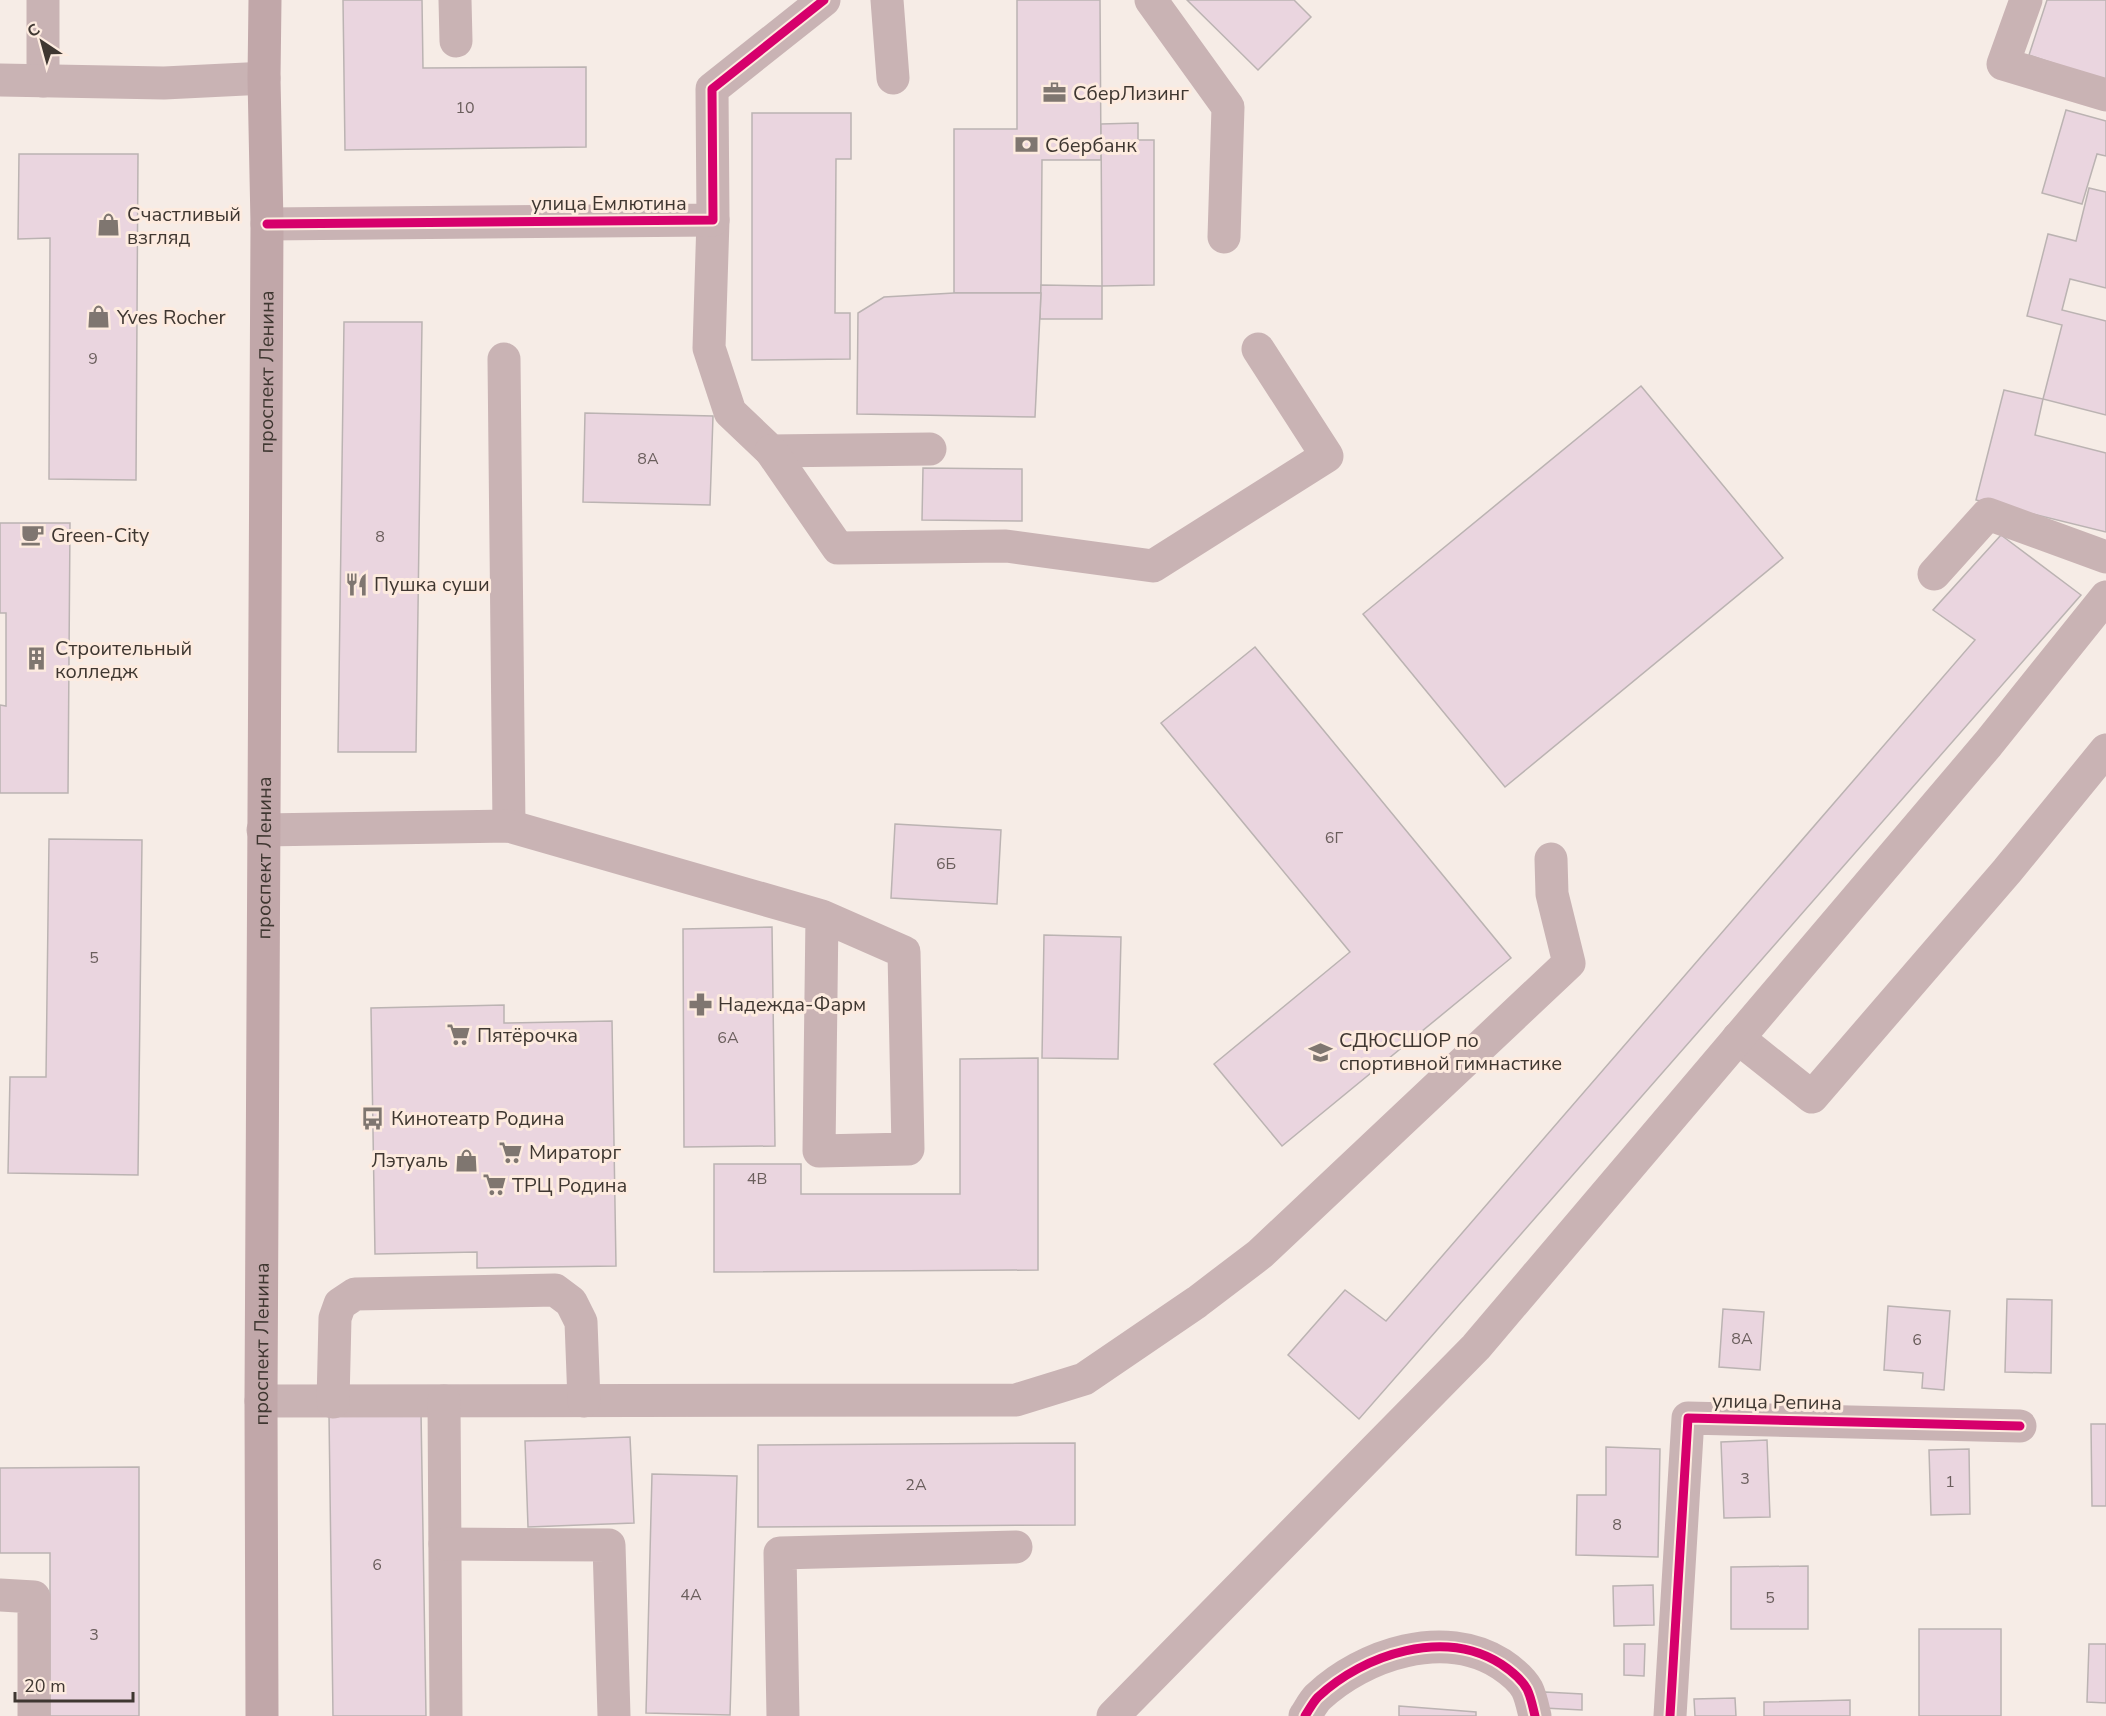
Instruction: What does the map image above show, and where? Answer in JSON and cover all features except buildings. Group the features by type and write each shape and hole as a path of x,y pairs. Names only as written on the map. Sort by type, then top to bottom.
{"main road":[{"name":"проспект Ленина","path":"262,1716 261,1401 267,224 265,0"}],"street":[{"path":"43,0 43,81"},
{"path":"455,0 456,41"},
{"name":"улица Емлютина","path":"267,224 713,220 712,88 824,0"},
{"path":"887,0 893,78"},
{"path":"1151,0 1227,107 1224,237"},
{"path":"2026,0 2002,64 2106,95"},
{"path":"0,80 164,83 264,78"},
{"path":"713,220 709,348 730,412 771,450 838,548 1006,546 1153,566 1327,456 1258,349"},
{"path":"504,360 509,826"},
{"path":"771,450 930,449"},
{"path":"1934,574 1988,514 2106,557"},
{"path":"1113,1716 1476,1347 1980,753 2106,597"},
{"path":"1738,1038 1812,1097 2007,871 2106,750"},
{"path":"263,830 509,826 822,916 904,952 908,1149 819,1150 822,916"},
{"path":"261,1401 1016,1400 1084,1379 1197,1302 1260,1254 1569,963 1552,894 1551,859"},
{"path":"333,1402 335,1318 340,1304 355,1294 555,1290 571,1302 581,1322 584,1401"},
{"path":"444,1401 446,1716"},
{"name":"улица Репина","path":"1670,1716 1688,1418 2020,1426"},
{"path":"445,1544 609,1545 614,1716"},
{"path":"783,1716 780,1553 1016,1547"},
{"path":"0,1595 34,1597 34,1716"},
{"path":"1305,1716 1317,1698 1348,1674 1398,1652 1443,1646 1485,1654 1508,1669 1527,1689 1535,1716"}],"cycle path":[{"path":"267,224 713,220 712,89 824,0"},
{"path":"1670,1716 1688,1418 2020,1426"},
{"path":"1305,1716 1318,1697 1358,1669 1381,1658 1430,1647 1455,1648 1479,1653 1501,1664 1516,1675 1527,1689 1535,1716"}],"place":[{"name":"СберЛизинг","path":"1055,93"},
{"name":"Сбербанк","path":"1027,145"},
{"name":"Счастливый взгляд","path":"109,225"},
{"name":"Yves Rocher","path":"99,317"},
{"name":"Green-City","path":"33,535"},
{"name":"Пушка суши","path":"356,584"},
{"name":"Строительный колледж","path":"37,659"},
{"name":"Надежда-Фарм","path":"700,1004"},
{"name":"Пятёрочка","path":"459,1035"},
{"name":"СДЮСШОР по спортивной гимнастике","path":"1321,1052"},
{"name":"Кинотеатр Родина","path":"373,1118"},
{"name":"Мираторг","path":"511,1152"},
{"name":"Лэтуаль","path":"466,1160"},
{"name":"ТРЦ Родина","path":"494,1185"}]}
